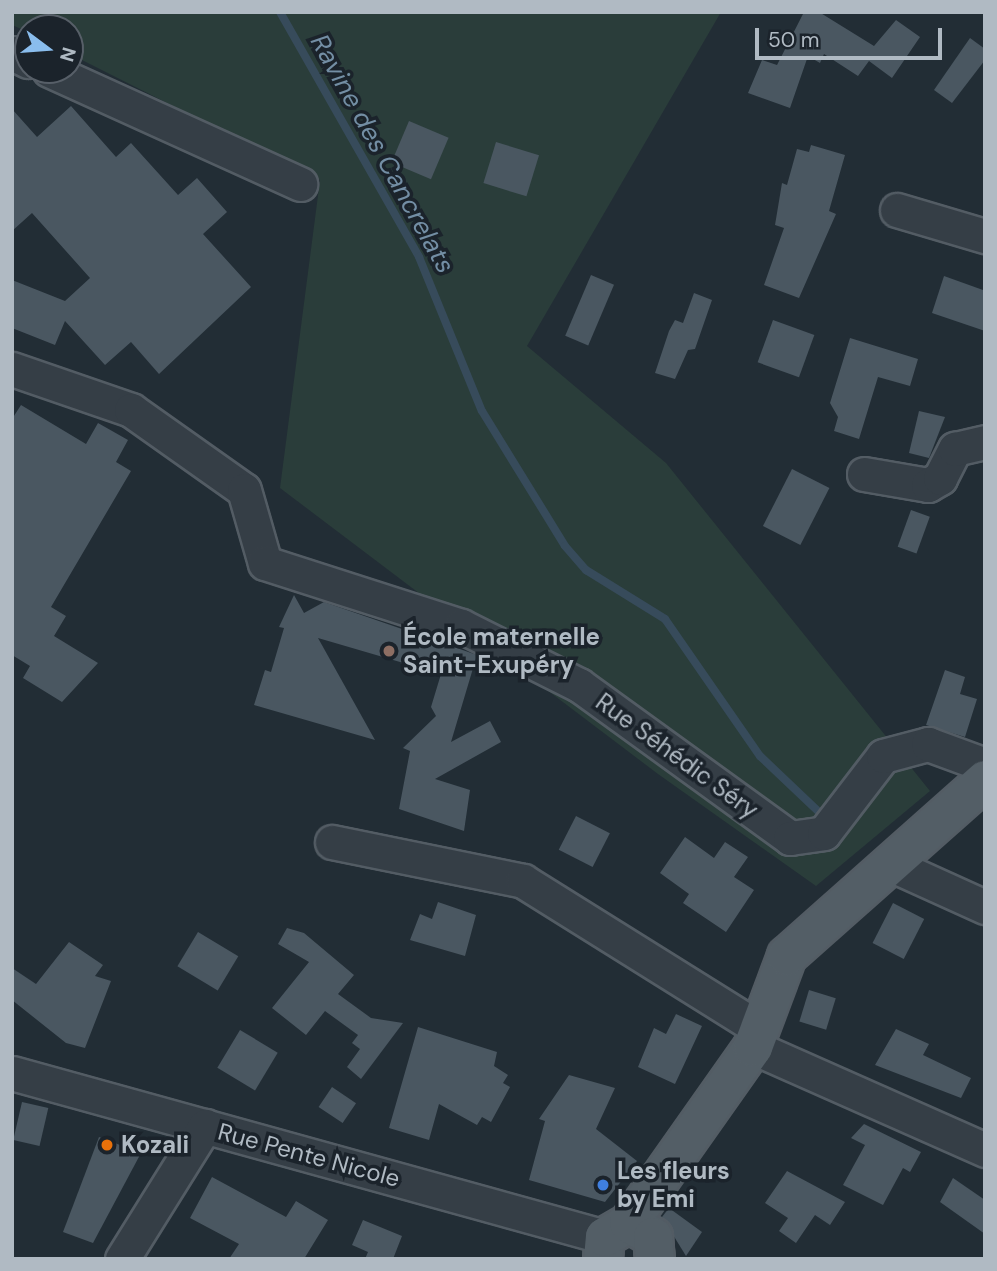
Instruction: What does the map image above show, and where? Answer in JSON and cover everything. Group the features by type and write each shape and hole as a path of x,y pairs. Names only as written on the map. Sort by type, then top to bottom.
{"main road":[{"path":"612,1239 757,1038 787,956 985,780"},
{"path":"612,1239 653,1237 655,1259"}],"street":[{"path":"80,84 300,184"},
{"path":"897,210 985,236"},
{"name":"Rue Séhédic Séry","path":"12,369 131,410 244,490 265,563 461,626 579,685 790,838 824,833 883,755 928,744 985,765"},
{"path":"864,474 928,485 940,478 955,449 985,442"},
{"path":"332,842 523,881 757,1038 985,1150"},
{"path":"890,864 985,908"},
{"name":"Rue Pente Nicole","path":"12,1073 612,1239"},
{"path":"122,1259 205,1126"}],"green space":[{"path":"12,12 721,12 527,346 666,463 930,791 816,886 658,774 280,488 320,180 84,61 84,14 14,14 14,26"}],"building":[{"path":"804,12 819,12 874,46 896,20 920,37 892,78 869,61 858,76 824,54 820,63 808,56 790,108 748,93 762,60 777,65"},
{"path":"970,38 985,49 985,60 952,103 934,90"},
{"path":"71,106 116,157 131,143 178,195 197,178 227,212 203,234 251,287 159,374 131,342 105,365 65,321 55,345 12,328 12,280 65,301 90,278 32,213 12,231 12,109 37,137"},
{"path":"409,121 449,138 431,179 391,162"},
{"path":"496,142 539,155 526,196 483,183"},
{"path":"811,145 845,155 829,211 836,214 799,298 764,285 784,228 775,225 782,183 787,185 797,149 809,152"},
{"path":"591,275 614,285 588,346 565,336"},
{"path":"944,276 983,290 985,331 932,313"},
{"path":"694,293 712,300 695,349 688,350 675,379 655,373 669,331 675,320 683,323"},
{"path":"773,320 814,335 799,377 758,362"},
{"path":"850,338 918,359 910,386 878,377 859,439 834,431 838,417 830,403"},
{"path":"21,405 86,444 98,423 128,440 116,462 131,471 51,607 66,616 54,636 98,663 62,702 23,678 30,666 12,655 12,419"},
{"path":"919,411 945,417 929,458 909,453"},
{"path":"792,469 829,488 800,545 763,526"},
{"path":"911,510 930,517 916,553 898,547"},
{"path":"294,595 304,613 324,602 477,655 451,742 490,721 501,742 435,779 470,790 464,831 399,809 410,751 403,748 436,716 431,707 441,674 318,638 375,740 254,705 265,670 271,672 284,628 279,627"},
{"path":"945,670 965,677 960,694 977,699 965,737 926,725"},
{"path":"576,816 610,833 593,867 559,850"},
{"path":"685,837 714,858 725,842 748,857 734,877 754,890 726,932 683,903 689,894 660,873"},
{"path":"438,902 476,915 465,956 410,940 420,914 432,919"},
{"path":"893,903 924,919 904,959 873,943"},
{"path":"287,928 304,933 354,975 338,994 371,1018 403,1023 361,1079 347,1067 360,1049 352,1043 358,1035 325,1011 306,1035 272,1008 309,962 278,944"},
{"path":"198,932 238,956 218,990 177,966"},
{"path":"69,942 103,965 95,976 111,981 85,1048 66,1043 12,1000 12,968 36,984"},
{"path":"809,990 836,998 826,1030 799,1022"},
{"path":"676,1014 702,1026 675,1084 638,1067 654,1028 666,1034"},
{"path":"418,1027 497,1052 494,1066 508,1075 503,1083 510,1087 491,1122 482,1117 477,1125 439,1104 429,1140 389,1128"},
{"path":"896,1029 929,1044 923,1055 971,1078 961,1098 875,1065"},
{"path":"240,1030 278,1053 255,1090 217,1068"},
{"path":"569,1075 615,1088 596,1129 637,1161 605,1202 529,1180 545,1121 539,1119"},
{"path":"332,1087 356,1103 343,1123 319,1107"},
{"path":"22,1102 48,1108 40,1146 13,1140"},
{"path":"864,1124 921,1152 910,1172 903,1168 883,1205 843,1185 865,1145 851,1138"},
{"path":"99,1137 141,1153 93,1243 63,1232"},
{"path":"787,1171 845,1202 830,1225 815,1215 796,1243 779,1231 788,1218 765,1203"},
{"path":"212,1177 286,1217 296,1201 328,1220 304,1259 229,1259 239,1244 190,1218"},
{"path":"953,1178 985,1200 985,1234 940,1202"},
{"path":"669,1208 702,1232 686,1256 662,1217"},
{"path":"363,1220 402,1236 393,1259 365,1259 368,1252 352,1245"}],"waterway":[{"name":"Ravine des Cancrelats","path":"280,12 419,257 482,411 565,546 586,570 665,619 760,756 818,811"}],"place":[{"name":"École maternelle Saint-Exupéry","path":"389,651"},
{"name":"Kozali","path":"107,1145"},
{"name":"Les fleurs by Emi","path":"603,1185"}]}
